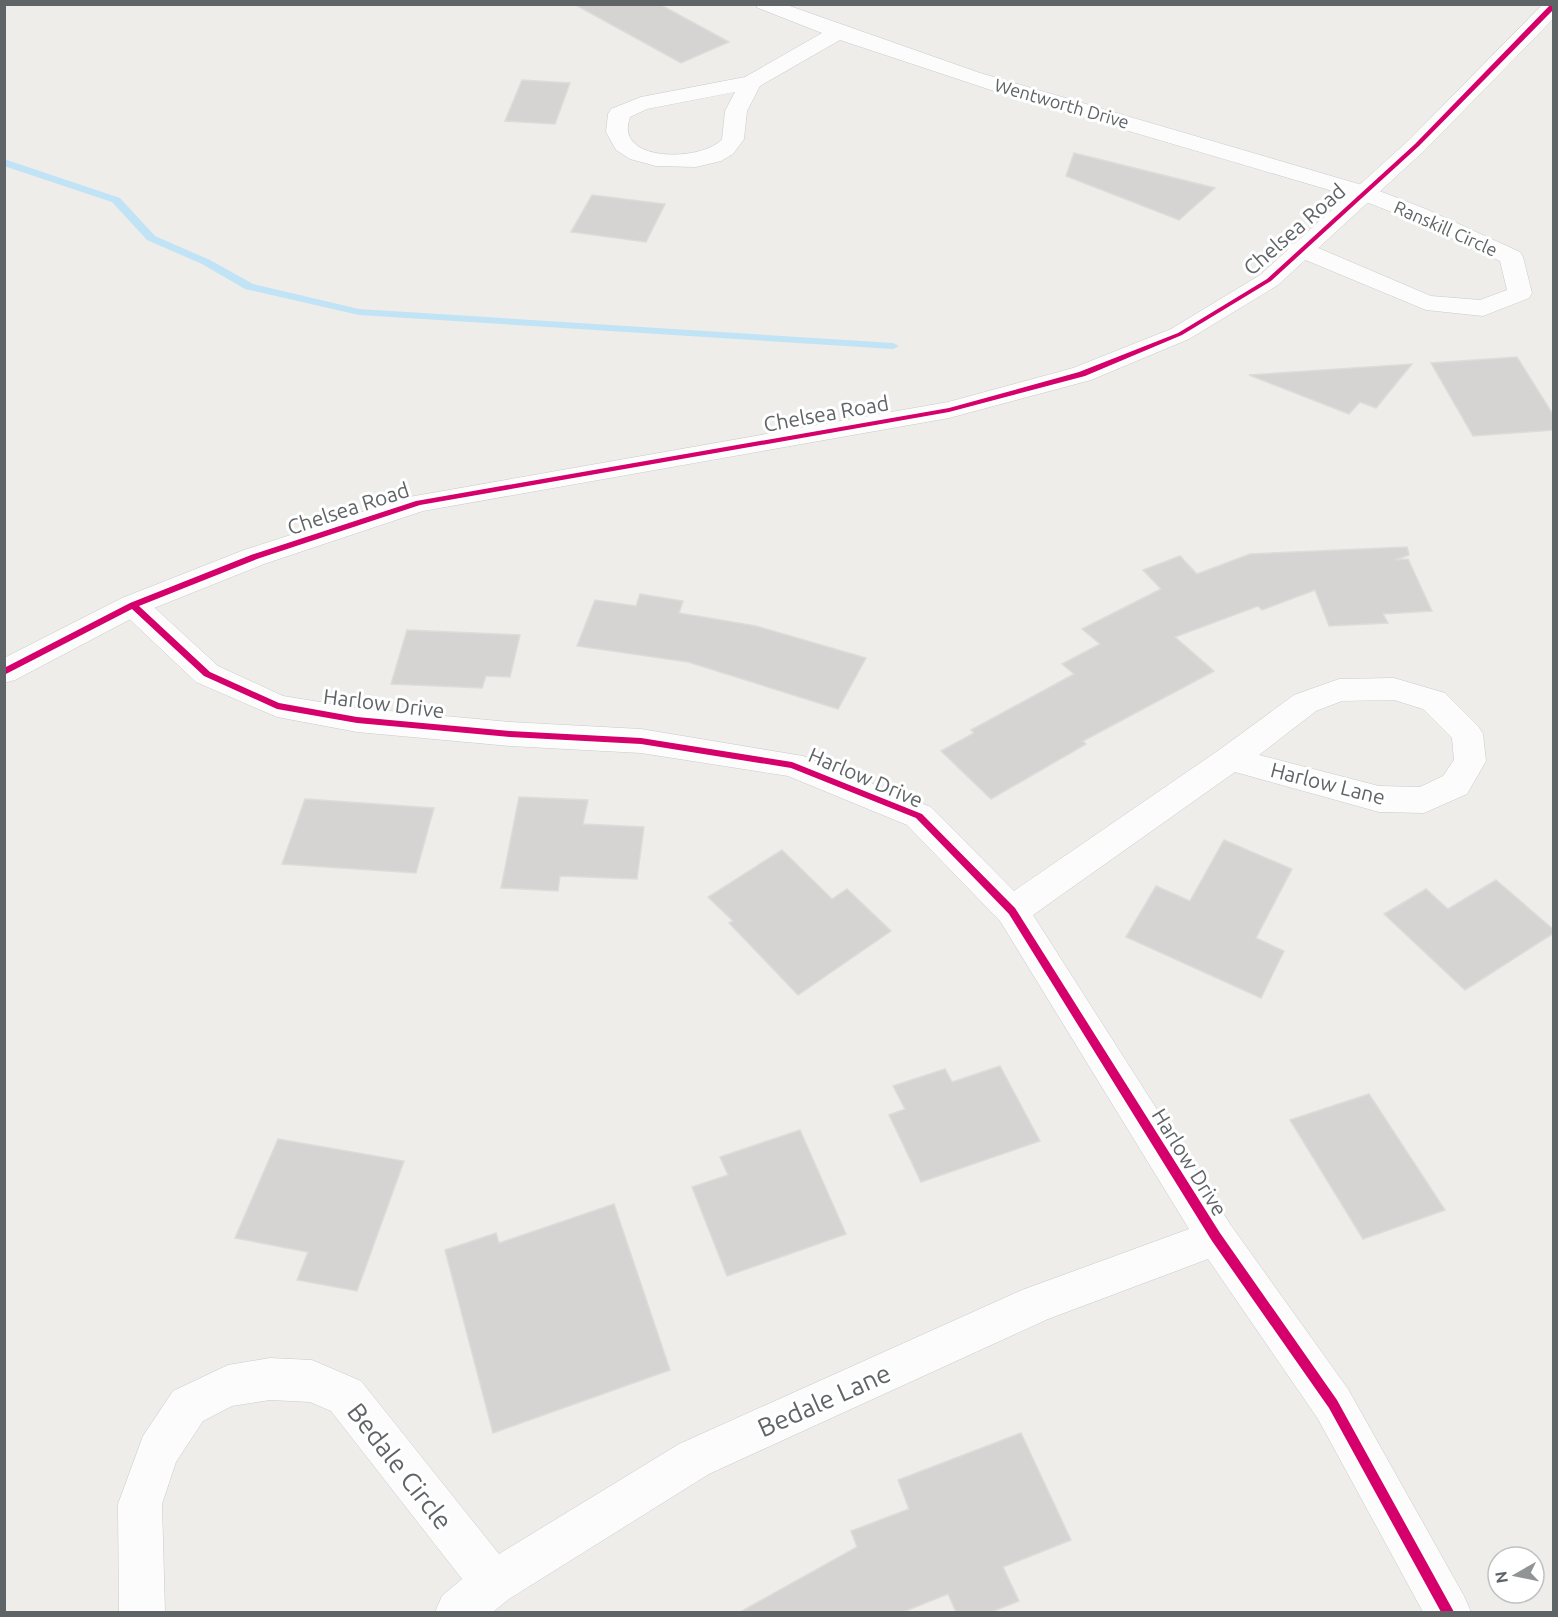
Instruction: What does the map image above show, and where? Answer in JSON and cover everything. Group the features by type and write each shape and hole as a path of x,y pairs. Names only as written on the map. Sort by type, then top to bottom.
{"street":[{"name":"Wentworth Drive","path":"765,4 837,33 1041,99 1209,145 1363,193"},
{"name":"Chelsea Road","path":"4,672 133,605 254,557 419,503 949,410 1082,374 1180,334 1269,280 1300,249 1417,145 1554,5"},
{"path":"752,82 735,113 736,131 725,149 708,158 675,160 646,158 626,150 616,138 615,126 619,114 641,104 752,82 837,33"},
{"name":"Ranskill Circle","path":"1300,249 1426,303 1483,308 1520,292 1510,257 1464,234 1363,193"},
{"name":"Harlow Drive","path":"133,605 207,674 277,706 357,720 510,734 641,741 792,765 919,816 1012,911 1216,1237 1333,1404 1448,1612"},
{"name":"Harlow Lane","path":"1012,911 1230,759 1305,703 1339,690 1394,689 1434,701 1467,734 1470,761 1455,785 1424,800 1379,799 1230,759"},
{"name":"Bedale Lane","path":"458,1612 493,1583 694,1459 1036,1304 1216,1237"},
{"name":"Bedale Circle","path":"142,1612 140,1504 158,1451 188,1406 228,1386 270,1379 312,1381 346,1396 493,1583"}],"building":[{"path":"574,4 659,4 729,42 681,63"},
{"path":"522,80 570,83 555,124 505,121"},
{"path":"1074,153 1215,188 1179,220 1066,176"},
{"path":"592,195 665,204 646,242 571,232"},
{"path":"1517,357 1554,416 1554,430 1473,436 1431,363"},
{"path":"1412,364 1376,408 1360,402 1349,414 1249,375"},
{"path":"1407,547 1409,555 1395,560 1408,559 1432,611 1383,614 1388,623 1329,626 1315,590 1262,610 1258,606 1175,637 1214,671 1083,741 1086,744 991,799 941,751 974,733 971,730 1074,674 1062,664 1100,644 1082,629 1161,589 1143,570 1180,556 1197,574 1250,554"},
{"path":"640,594 683,601 679,613 756,626 866,658 838,709 688,662 577,646 595,600 636,606"},
{"path":"407,630 520,635 510,677 486,676 482,688 391,684"},
{"path":"519,797 588,800 583,824 644,827 637,879 560,876 558,891 501,888"},
{"path":"305,799 434,808 416,873 282,864"},
{"path":"1224,840 1292,869 1256,938 1284,951 1261,998 1126,937 1156,886 1190,901"},
{"path":"782,850 832,899 847,889 891,931 798,995 729,923 733,921 708,897"},
{"path":"1496,880 1554,930 1554,933 1465,990 1384,914 1426,889 1448,909"},
{"path":"1000,1066 1040,1141 921,1182 889,1115 905,1109 893,1086 945,1069 952,1082"},
{"path":"1369,1094 1445,1210 1363,1239 1290,1120"},
{"path":"800,1130 846,1234 727,1276 692,1187 728,1175 720,1157"},
{"path":"278,1139 404,1161 357,1291 297,1280 308,1252 235,1238"},
{"path":"614,1204 670,1370 493,1433 445,1250 496,1233 499,1243"},
{"path":"1021,1433 1071,1540 1003,1567 1019,1601 991,1612 956,1612 948,1594 903,1612 740,1612 857,1547 851,1531 909,1509 898,1480"}],"waterway":[{"path":"4,162 116,200 151,238 206,262 249,287 359,312 893,346"}],"cycle path":[{"path":"4,672 133,605 254,557 419,503 949,410 1082,374 1180,334 1269,280 1417,145 1554,5"},
{"path":"133,605 207,674 277,706 357,720 510,734 641,741 792,765 919,816 1012,911 1216,1237 1333,1404 1448,1612"}]}
